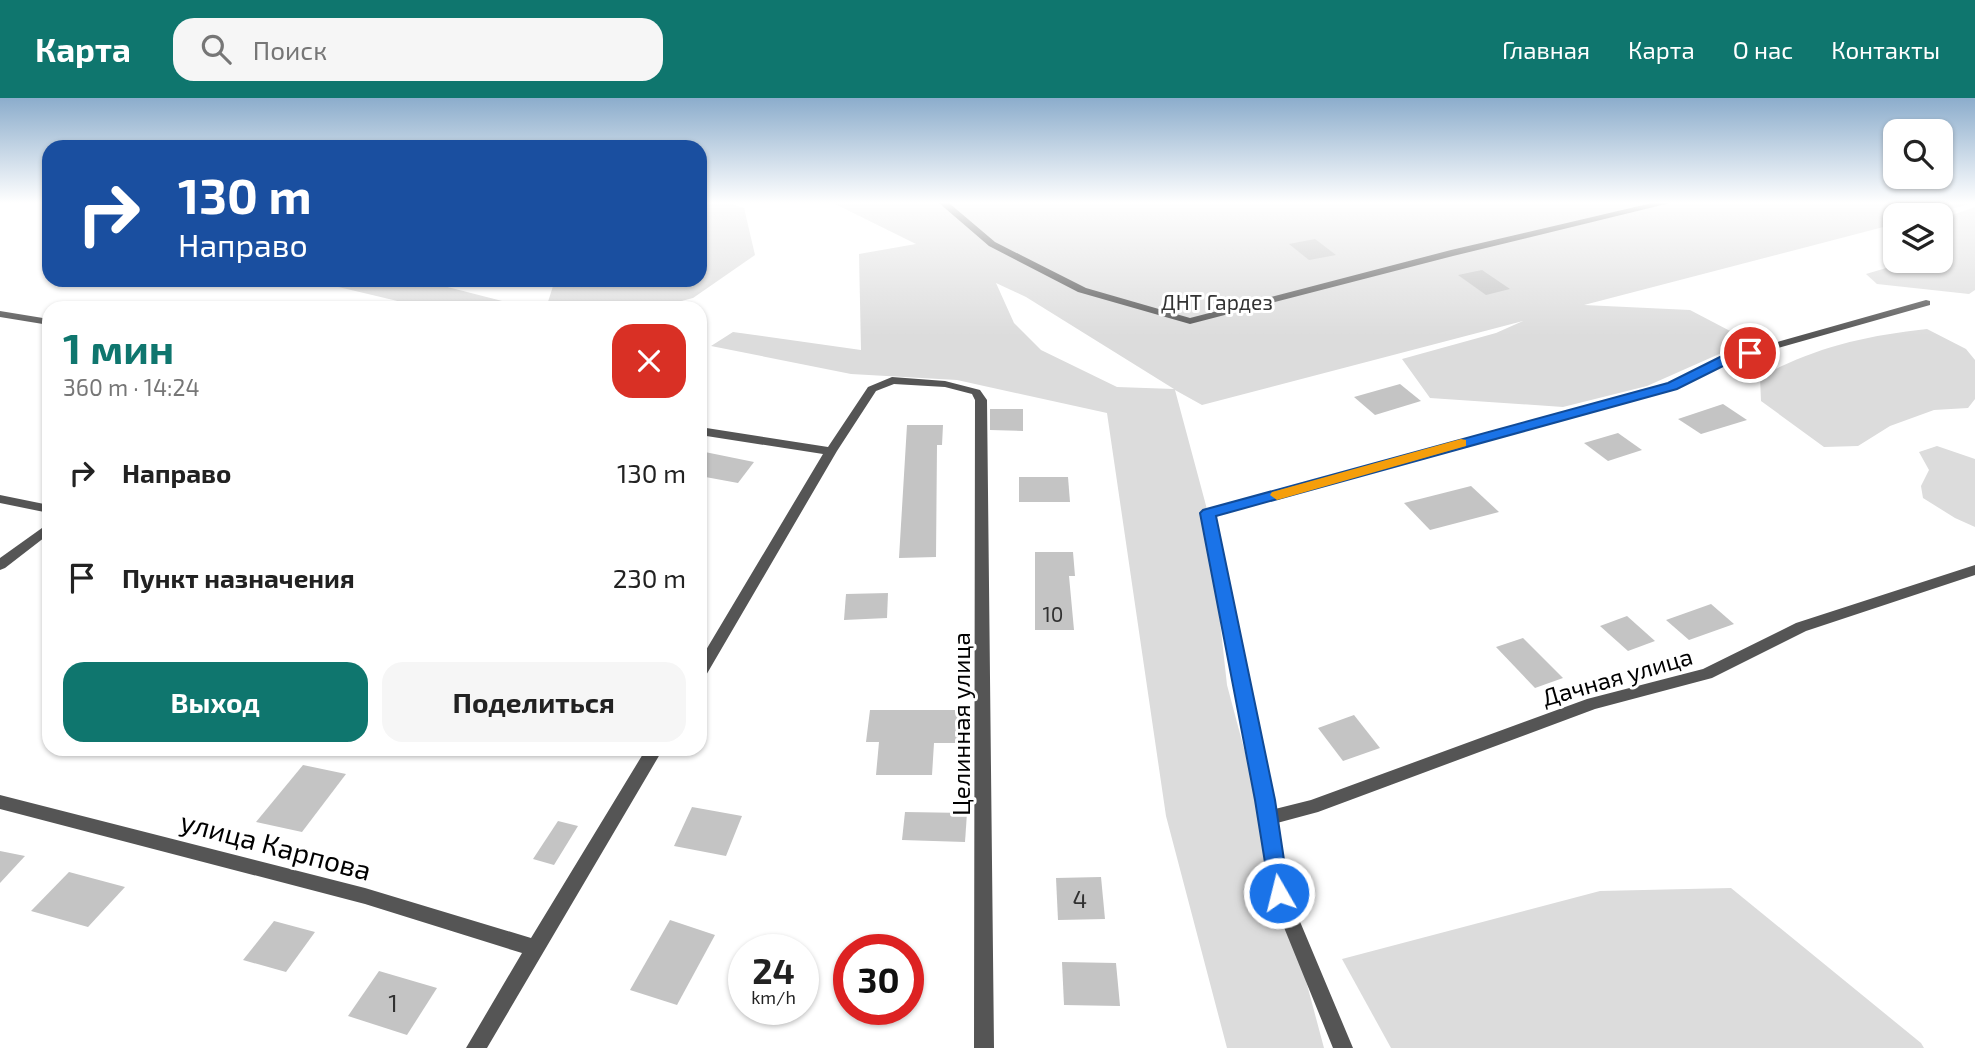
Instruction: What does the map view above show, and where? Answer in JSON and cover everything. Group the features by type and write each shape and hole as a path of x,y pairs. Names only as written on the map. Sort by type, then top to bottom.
{"street":[{"path":"999,247 1082,290 1189,321 1476,247"},
{"path":"1343,1048 1279,893 1268,818 1208,513 1673,386 1725,360 1926,303"},
{"path":"0,314 42,321"},
{"name":"Целинная улица","path":"831,451 872,389 892,380 945,384 976,391 981,400 984,1048"},
{"path":"707,432 831,451 708,646"},
{"path":"0,499 42,508"},
{"path":"0,565 42,532"},
{"name":"Дачная улица","path":"1268,818 1312,807 1593,703 1707,674 1801,627 1975,570"},
{"path":"476,1048 650,756"},
{"name":"улица Карпова","path":"0,802 365,896 535,948"}],"green space":[{"path":"707,247 753,247 755,255 693,298 681,301 548,301 553,287 707,287"},
{"name":"ДНТ Гардез","path":"897,247 1805,247 1584,305 1690,310 1732,332 1735,347 1647,386 1563,407 1430,398 1402,359 1496,333 1523,321 1202,405 1175,390 1208,513 1227,685 1324,1048 1227,1048 1166,816 1107,413 957,380 851,374 711,346 733,332 861,350 859,254","holes":["996,283 1026,297 1174,389 1117,387 1041,350 1014,323"]},
{"path":"1953,247 1975,247 1975,290 1969,294 1877,284 1866,274 1883,269 1883,273 1953,273"},
{"path":"338,287 447,287 502,301 398,301"},
{"path":"1927,329 1966,349 1975,360 1975,399 1968,408 1934,410 1890,426 1858,446 1824,447 1761,401 1760,377 1801,358 1861,339"},
{"path":"1937,446 1975,459 1975,527 1923,498 1921,486 1929,470 1919,452"},
{"path":"1731,888 1924,1048 1391,1048 1342,959 1600,891"}],"building":[{"path":"1293,247 1326,247 1336,255 1309,260"},
{"path":"1482,270 1510,289 1486,295 1458,275"},
{"path":"1400,384 1421,401 1375,415 1354,397"},
{"path":"1723,404 1747,420 1701,434 1678,419"},
{"path":"990,409 1023,409 1023,431 990,430"},
{"path":"907,425 943,425 942,445 937,445 936,557 899,558"},
{"path":"1618,433 1642,450 1608,461 1584,443"},
{"path":"707,452 754,462 738,483 707,477"},
{"path":"1019,477 1068,477 1070,502 1019,502"},
{"path":"1471,486 1499,512 1430,530 1404,503"},
{"path":"1035,552 1073,552 1075,576 1069,576 1074,630 1035,630"},
{"path":"888,593 887,618 844,620 846,594"},
{"path":"1711,604 1734,624 1689,640 1666,620"},
{"path":"1627,616 1655,641 1628,651 1600,626"},
{"path":"1523,638 1563,678 1535,688 1496,647"},
{"path":"870,710 960,710 959,743 934,743 932,775 876,775 879,742 866,742"},
{"path":"1354,715 1380,748 1343,761 1318,728"},
{"path":"303,765 346,774 302,832 256,822"},
{"path":"692,807 742,816 726,856 674,846"},
{"path":"905,812 967,813 965,842 902,840"},
{"path":"558,821 578,826 554,865 533,859"},
{"path":"0,851 25,856 0,883"},
{"path":"69,872 125,887 88,927 31,911"},
{"path":"1101,877 1105,919 1058,920 1056,878"},
{"path":"670,920 715,935 677,1005 630,990"},
{"path":"274,921 315,932 286,972 243,960"},
{"path":"1062,962 1116,963 1120,1006 1064,1005"},
{"path":"379,971 437,988 407,1035 348,1016"}],"slow traffic":[{"path":"1277,495 1461,443"}],"route":[{"path":"1279,893 1265,800 1208,513 1673,386 1725,360 1750,353"}]}
